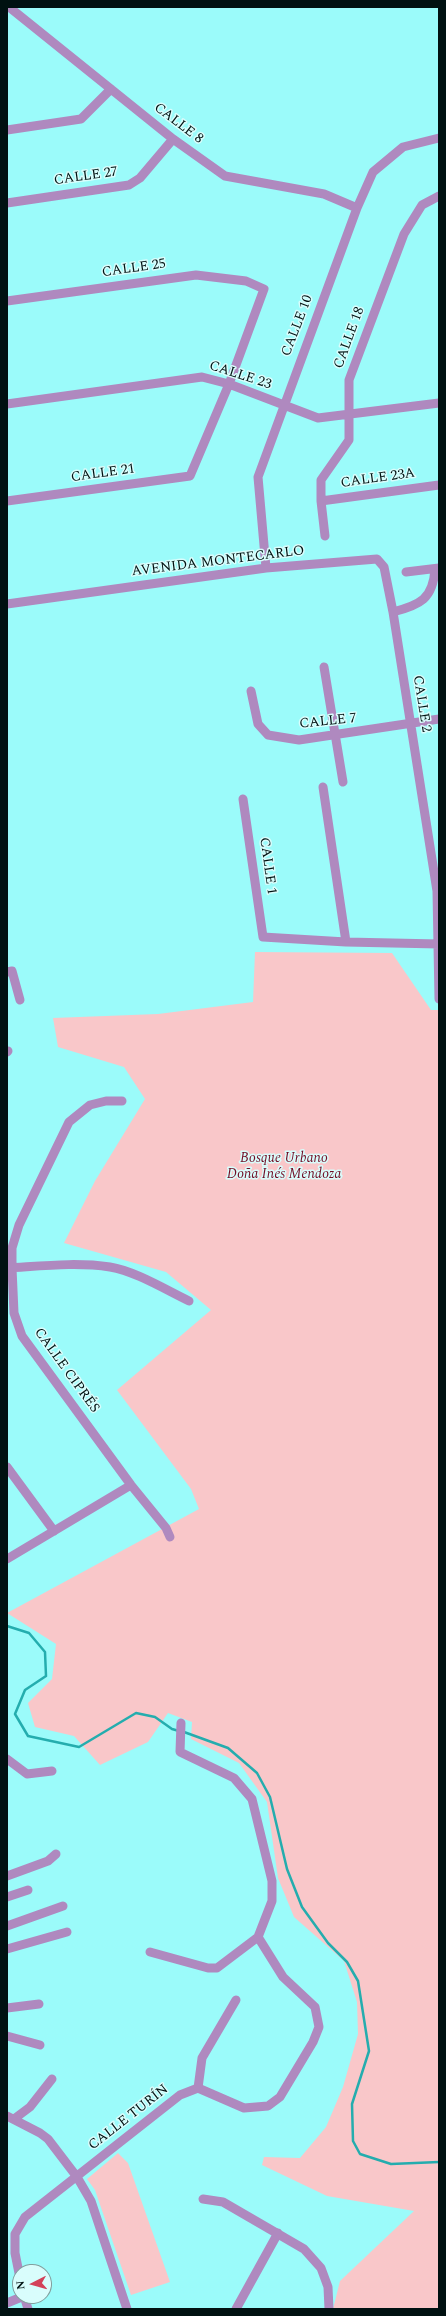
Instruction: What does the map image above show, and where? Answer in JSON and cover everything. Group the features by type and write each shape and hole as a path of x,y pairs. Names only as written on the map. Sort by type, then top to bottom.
{"street":[{"name":"CALLE 8","path":"9,7 173,138 225,176 324,194 357,208"},
{"path":"7,130 81,118 111,89"},
{"name":"CALLE 27","path":"7,203 129,185 140,178 173,138"},
{"name":"CALLE 10","path":"266,568 258,477 283,405 357,208 373,172 403,147 439,138"},
{"name":"CALLE 18","path":"325,536 321,501 321,480 349,440 349,380 404,234 422,205 439,196"},
{"name":"CALLE 25","path":"7,301 196,275 246,281 264,289 228,384"},
{"name":"CALLE 23","path":"7,404 202,377 228,384 318,418 348,416 439,403"},
{"name":"CALLE 21","path":"7,501 190,476 228,384"},
{"name":"CALLE 23A","path":"321,501 439,485"},
{"name":"AVENIDA MONTECARLO","path":"7,604 266,568 377,559 384,567 393,612"},
{"path":"393,612 412,607 426,597 434,585 437,569 406,572"},
{"name":"CALLE 2","path":"393,612 438,891 439,999"},
{"path":"324,667 343,782"},
{"name":"CALLE 7","path":"251,691 258,724 268,735 299,740 336,736 439,719"},
{"path":"322,787 346,942 438,944"},
{"name":"CALLE 1","path":"243,799 263,937 346,942"},
{"path":"7,972 12,971 20,1000"},
{"name":"CALLE CIPRÉS","path":"122,1101 106,1101 90,1105 69,1122 19,1225 12,1248 9,1268 14,1313 22,1336 131,1485 166,1528 170,1538"},
{"path":"9,1268 67,1264 112,1268 141,1278 189,1301"},
{"path":"7,1467 54,1531"},
{"path":"7,1559 131,1485"},
{"path":"150,1952 208,1968 217,1968 258,1937 272,1901 272,1881 252,1799 234,1778 180,1752 181,1723"},
{"path":"7,1759 27,1774 52,1770"},
{"path":"7,1876 48,1861 56,1854"},
{"path":"7,1897 28,1890"},
{"path":"7,1926 63,1906"},
{"path":"7,1949 67,1932"},
{"path":"236,2000 202,2058 198,2088 244,2108 268,2106 280,2096 313,2042 319,2027 315,2007 283,1977 258,1937"},
{"path":"7,2008 39,2004"},
{"path":"7,2036 40,2045"},
{"path":"10,2117 30,2107 52,2079"},
{"name":"CALLE TURÍN","path":"17,2264 15,2253 15,2234 25,2217 180,2095 198,2088"},
{"path":"10,2117 48,2139 77,2177 91,2201 127,2309"},
{"path":"203,2199 223,2202 304,2249 321,2268 328,2287 329,2309"},
{"path":"236,2309 278,2233"}],"green space":[{"name":"Bosque Urbano Doña Inés Mendoza","path":"255,952 392,953 431,1010 439,1010 439,2309 333,2309 340,2281 414,2211 327,2196 262,2165 264,2157 300,2158 326,2127 343,2087 358,2034 357,2002 344,1961 294,1917 278,1878 267,1802 239,1763 191,1739 192,1722 168,1713 148,1742 100,1765 74,1736 35,1727 28,1703 52,1679 56,1644 7,1613 199,1509 191,1489 117,1390 211,1310 166,1272 64,1243 95,1181 145,1099 124,1067 58,1047 53,1018 158,1014 253,1002"},
{"path":"118,2153 128,2163 170,2282 131,2295 95,2190 87,2179"}],"waterway":[{"path":"7,1626 29,1633 45,1652 46,1676 25,1690 15,1714 28,1736 79,1747 136,1713 155,1717 172,1729 179,1731"},
{"path":"184,1732 228,1748 257,1773 270,1797 287,1869 302,1907 328,1943 347,1962 358,1981 369,2051 352,2104 353,2141 360,2154 391,2164 439,2162"}]}
